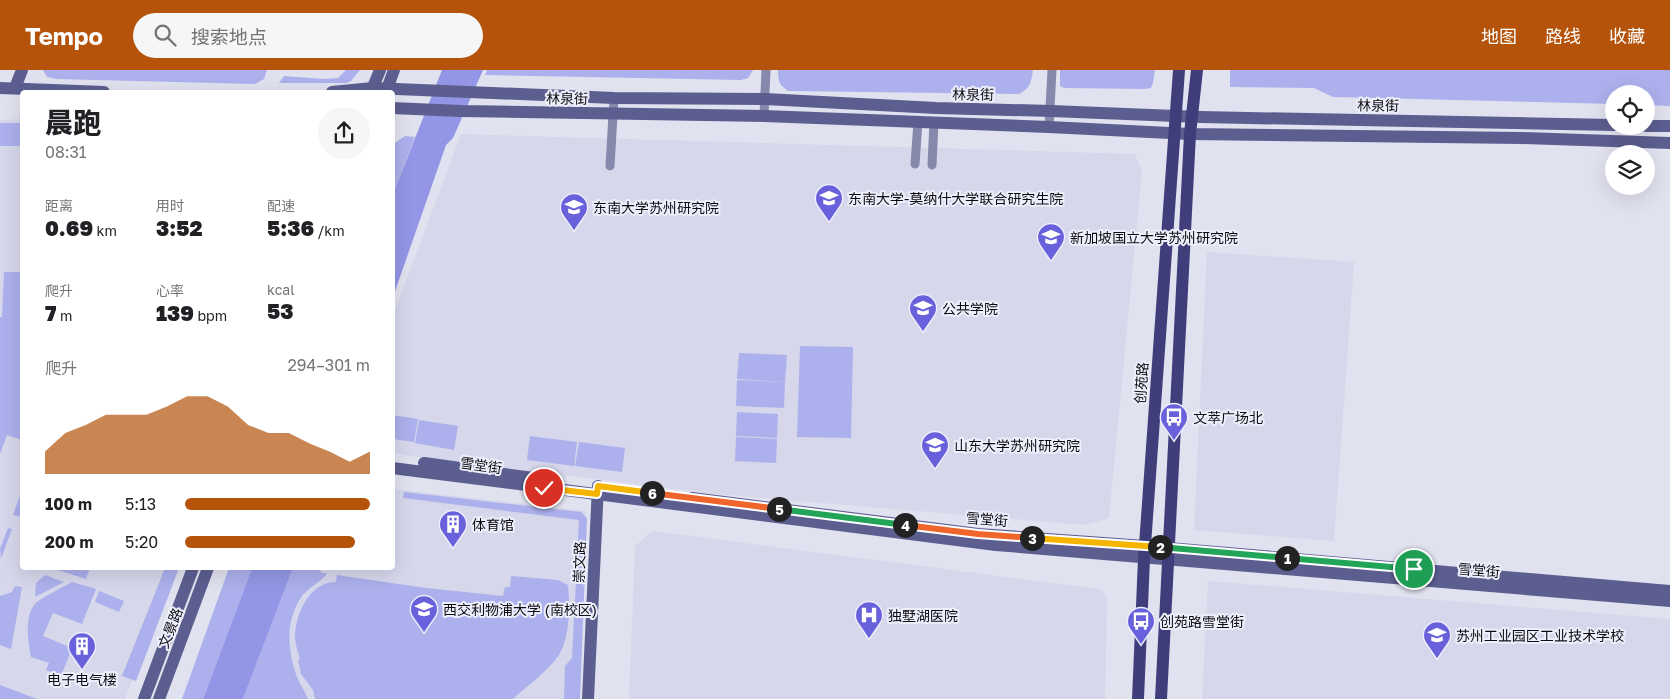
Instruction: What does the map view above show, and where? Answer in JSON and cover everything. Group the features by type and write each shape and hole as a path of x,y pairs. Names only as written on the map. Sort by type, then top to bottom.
{"main road":[{"path":"15,88 22,70"},
{"path":"372,90 380,70"},
{"path":"386,90 394,70"},
{"name":"创苑路","path":"1138,699 1145,552 1173,133 1179,70"},
{"path":"1161,699 1190,134 1197,70"},
{"path":"0,88 60,90"},
{"name":"林泉街","path":"372,90 427,90 614,98 765,99 923,108 1193,117 1605,125"},
{"name":"林泉街","path":"395,108 764,116 1190,134 1521,138 1670,143"},
{"path":"1655,126 1670,126"},
{"name":"雪堂街","path":"395,459 602,491"},
{"name":"雪堂街","path":"395,468 1145,552 1670,601"},
{"name":"崇文路","path":"588,699 602,491"},
{"name":"崇文路","path":"597,699 602,491"},
{"name":"雪堂街","path":"1168,554 1670,591"},
{"name":"文景路","path":"144,699 192,570"},
{"name":"文景路","path":"159,699 207,570"}],"street":[{"path":"764,116 766,70"},
{"path":"1050,127 1052,70"},
{"path":"610,166 614,98"},
{"path":"915,164 918,122"},
{"path":"932,165 934,122"}],"shaded area":[{"path":"43,70 267,70 264,79 255,84 56,79 47,77"},
{"path":"346,70 360,70 351,81 346,83 279,83 284,76 324,79 338,78"},
{"path":"442,70 483,70 453,138 446,145 395,291 395,189"},
{"path":"487,70 753,70 748,78 741,80 485,75"},
{"path":"778,70 1033,70 1029,85 1026,90 1019,94 788,91 780,82"},
{"path":"1060,70 1155,70 1151,88 1144,89 1064,88 1060,86"},
{"path":"1230,70 1670,70 1670,106 1655,105 1655,85 1605,85 1605,104 1333,97 1314,88 1230,87"},
{"path":"20,119 20,570 175,570 125,699 0,699 0,120"},
{"path":"0,123 20,123 20,146 0,146"},
{"path":"461,134 1135,154 1142,171 1109,518 1085,525 715,494 408,456 395,453 395,310"},
{"path":"405,136 415,137 395,189 395,143"},
{"path":"1207,252 1354,262 1334,541 1194,530"},
{"path":"4,272 20,272 20,439 7,435 0,454 0,317 2,317"},
{"path":"800,346 853,347 851,438 797,437"},
{"path":"739,353 787,355 785,382 737,379"},
{"path":"737,380 785,382 784,408 736,406"},
{"path":"737,412 778,414 777,438 736,436"},
{"path":"395,415 418,419 414,442 395,439"},
{"path":"419,420 458,426 454,450 415,443"},
{"path":"530,436 577,442 574,466 527,460"},
{"path":"736,437 777,439 776,463 735,461"},
{"path":"579,442 625,448 622,472 575,466"},
{"name":"西交利物浦大学 (南校区)","path":"395,489 586,511 576,699 243,699 292,570 395,570"},
{"path":"404,492 581,512 587,518 580,699 564,699 565,666 572,658 579,520 403,498"},
{"path":"20,496 20,517 13,515"},
{"path":"8,528 12,529 1,559 0,549"},
{"name":"独墅湖医院","path":"653,531 1099,589 1105,594 1107,600 1105,699 629,699 635,546"},
{"path":"57,570 89,570 86,579"},
{"path":"164,570 178,570 136,681 122,676"},
{"path":"228,570 251,570 203,699 182,699"},
{"path":"251,570 292,570 243,699 203,699"},
{"path":"292,570 320,570 322,573 327,573 302,596 293,614 291,623 289,642 292,662 297,678 308,699 243,699"},
{"path":"45,575 64,582 35,597 36,583"},
{"path":"337,575 426,588 503,596 505,587 510,587 511,576 558,580 568,585 569,611 563,648 543,673 513,699 315,699 313,690 301,674 298,660 300,659 295,639 296,627 298,617 306,600 319,587 327,583 336,582"},
{"name":"苏州工业园区工业技术学校","path":"1208,581 1670,619 1670,699 1202,699"},
{"path":"72,582 96,589 82,624 53,613 43,636 72,648 61,676 46,670 49,663 31,657 28,622 35,604"},
{"path":"15,586 22,587 11,649 0,645 0,596 12,592"},
{"path":"99,591 124,601 119,612 95,602"},
{"path":"0,685 37,699 0,699"}],"place":[{"name":"东南大学-莫纳什大学联合研究生院","path":"829,222"},
{"name":"东南大学苏州研究院","path":"574,231"},
{"name":"新加坡国立大学苏州研究院","path":"1051,261"},
{"name":"公共学院","path":"923,332"},
{"name":"文萃广场北","path":"1174,441"},
{"name":"山东大学苏州研究院","path":"935,469"},
{"name":"体育馆","path":"453,548"},
{"name":"西交利物浦大学 (南校区)","path":"424,633"},
{"name":"独墅湖医院","path":"869,639"},
{"name":"创苑路雪堂街","path":"1141,645"},
{"name":"苏州工业园区工业技术学校","path":"1437,659"},
{"name":"电子电气楼","path":"82,670"}],"route":[{"path":"544,488 597,494 598,486 978,534 1414,569"}]}
